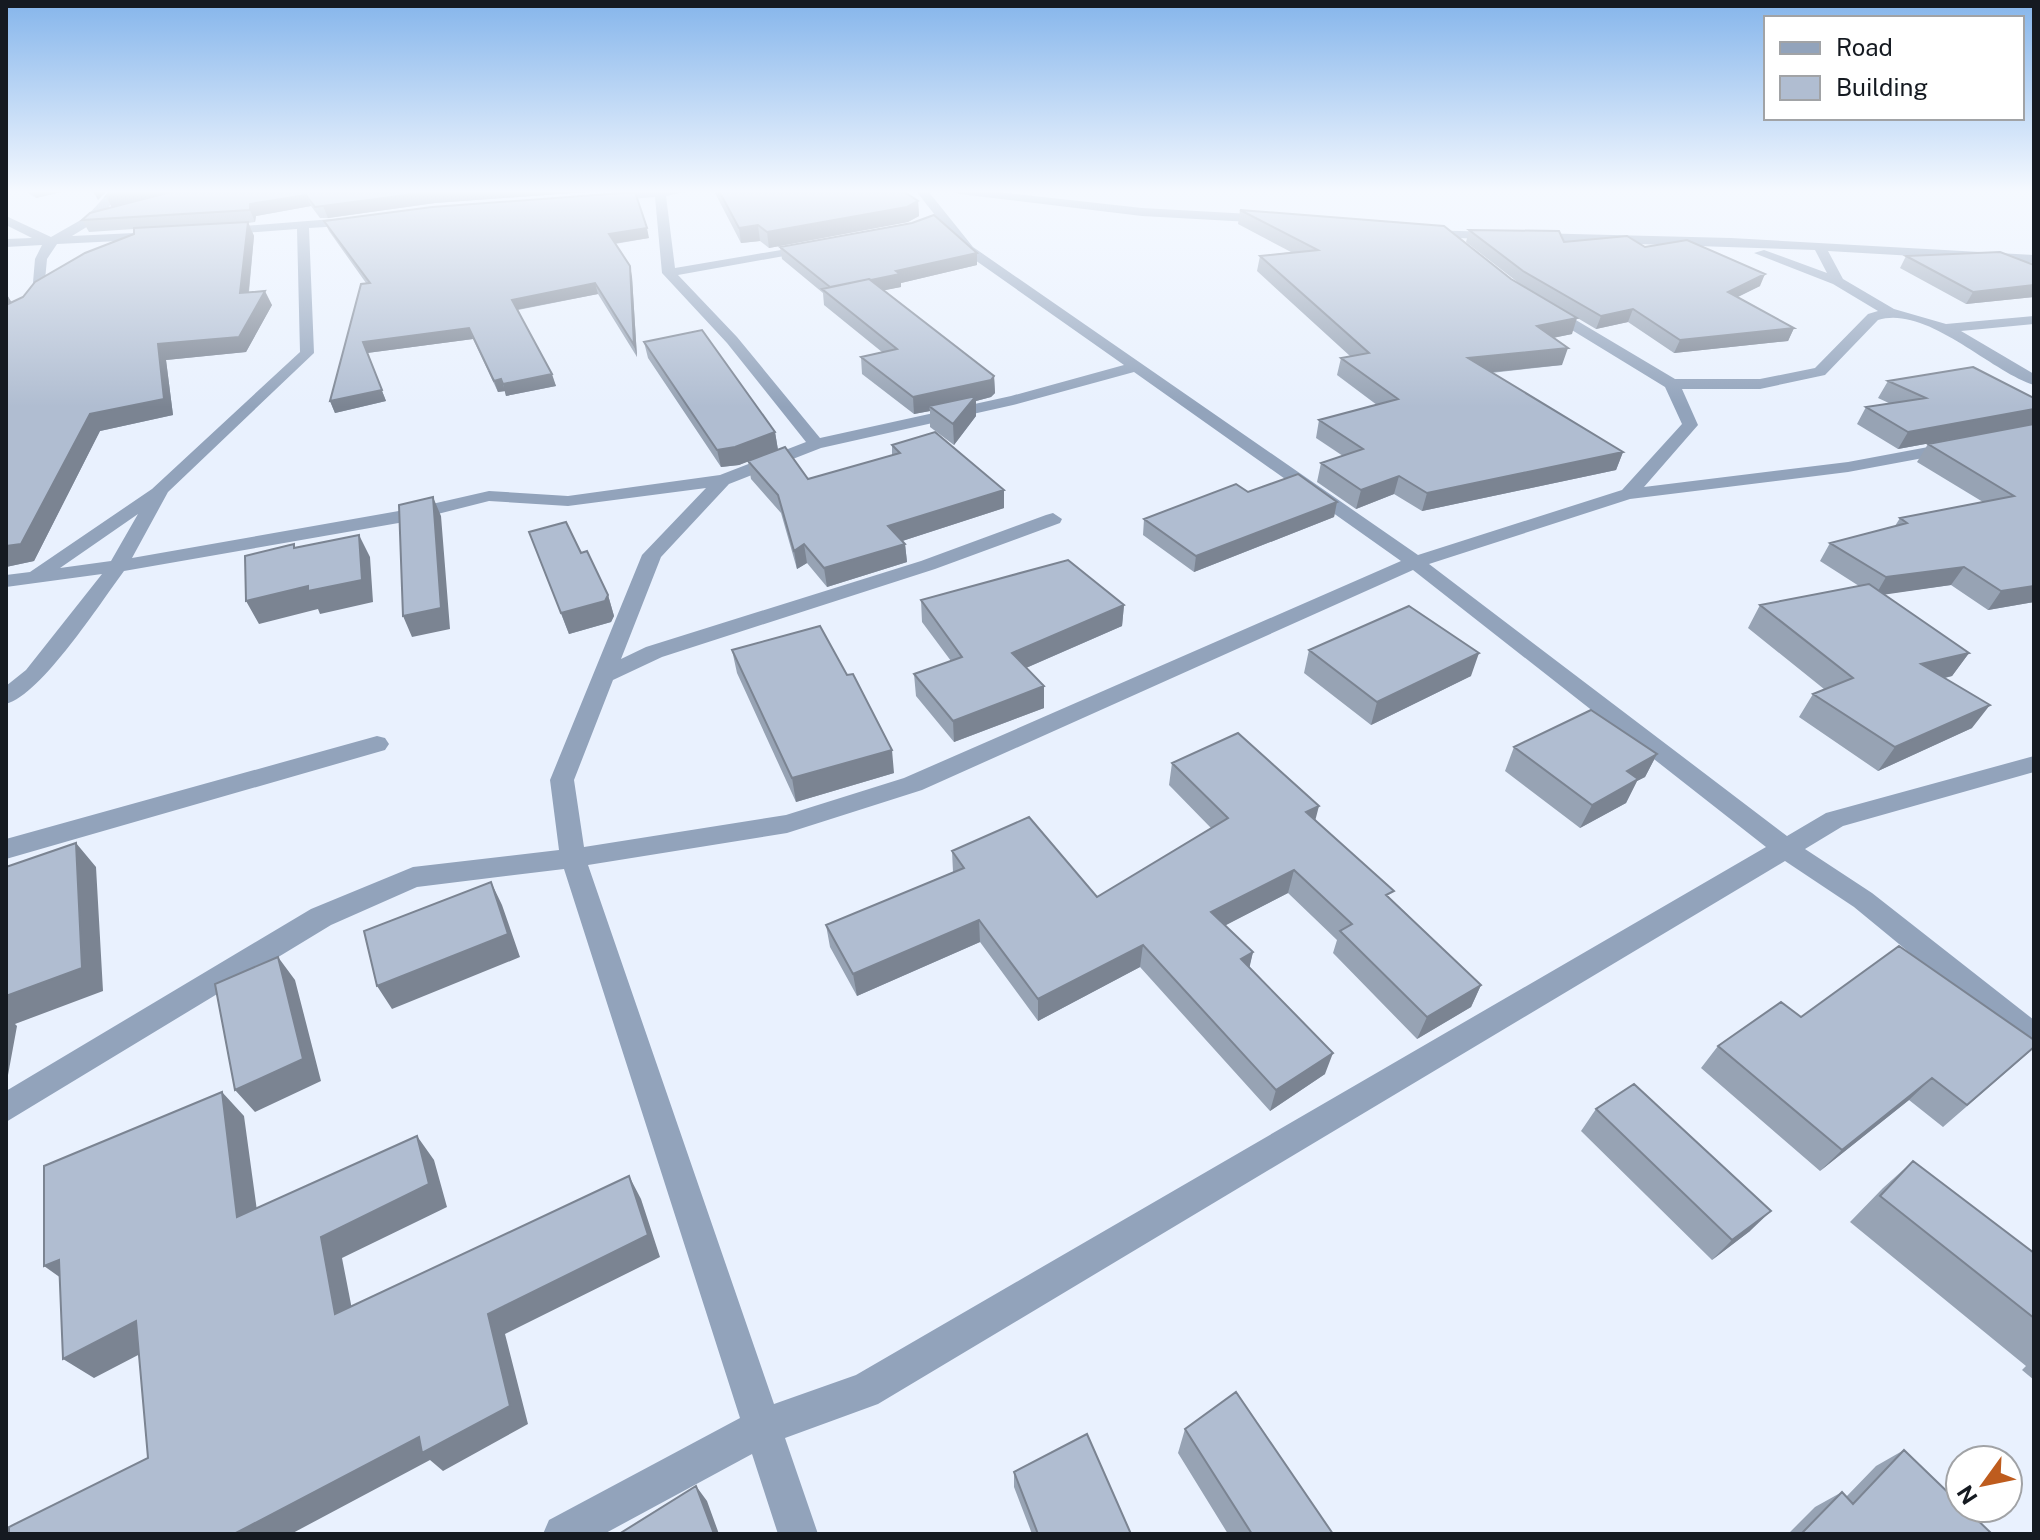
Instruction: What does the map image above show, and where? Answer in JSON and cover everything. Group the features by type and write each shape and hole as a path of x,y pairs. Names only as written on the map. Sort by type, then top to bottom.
{"street":[{"path":"26,306 42,288 40,263"},
{"path":"33,578 161,489 307,353 304,263"},
{"path":"668,263 669,273 732,340 816,444"},
{"path":"669,273 724,263"},
{"path":"987,263 1415,562 1785,848 1863,900 2034,1037"},
{"path":"1788,263 1838,281 1889,312 1946,328 2034,380"},
{"path":"1828,263 1838,281"},
{"path":"1535,302 1672,384 1760,384 1820,372 1873,317 1889,312"},
{"path":"1946,328 2034,320"},
{"path":"6,581 118,566 410,515 489,496 568,501 723,480 816,444 1013,400 1135,367"},
{"path":"1628,494 1690,425 1672,384"},
{"path":"6,1108 321,917 413,877 573,858 787,824 913,784 1415,562 1628,494 1848,467 1972,443"},
{"path":"723,480 652,555 562,780 573,858 798,1534"},
{"path":"6,697 34,675 118,566 161,489"},
{"path":"605,675 654,652 928,565 1053,519"},
{"path":"6,849 377,744"},
{"path":"563,1534 762,1427 865,1391 1835,819 2034,764"}],"building":[{"path":"68,263 243,263 240,293 265,291 239,337 158,344 164,399 90,414 21,544 6,546 6,305 23,297 35,282"},
{"path":"355,263 628,263 634,345 595,283 512,300 552,374 503,384 501,379 494,381 469,328 363,342 382,390 330,401 361,284 370,283"},
{"path":"800,263 933,263 896,271 900,274 830,287"},
{"path":"1268,263 1491,263 1511,279 1577,318 1537,326 1568,348 1468,358 1623,452 1427,493 1399,476 1361,490 1321,463 1363,449 1319,420 1398,399 1341,358 1369,353"},
{"path":"1512,263 1739,263 1765,274 1728,292 1794,328 1680,340 1633,309 1601,316"},
{"path":"1919,263 2034,265 2034,285 1973,292"},
{"path":"869,279 994,376 991,380 913,397 861,357 897,349 822,289"},
{"path":"702,330 775,432 735,447 717,450 644,342"},
{"path":"1973,367 2034,398 2034,409 1908,432 1866,407 1926,398 1888,381"},
{"path":"976,396 953,424 929,406"},
{"path":"2034,424 2034,586 2001,591 1964,567 1886,577 1830,543 1907,523 1900,518 2014,496 1928,444"},
{"path":"935,432 1004,490 888,526 905,544 824,568 804,544 794,551 778,495 748,461 785,447 808,479 900,453 892,445"},
{"path":"1298,474 1337,502 1196,556 1144,519 1236,484 1248,492"},
{"path":"433,497 441,608 403,616 399,505"},
{"path":"566,522 581,553 587,551 608,595 605,601 561,613 529,532"},
{"path":"359,535 362,580 308,591 308,586 246,601 245,556 294,544 294,548"},
{"path":"1068,560 1124,605 1012,653 1044,686 953,721 914,674 962,657 921,600"},
{"path":"1869,584 1969,653 1921,664 1990,705 1895,747 1813,694 1853,678 1760,605"},
{"path":"1409,606 1479,653 1377,702 1309,650"},
{"path":"820,626 847,675 853,674 892,750 792,778 732,650"},
{"path":"1591,710 1657,754 1627,771 1638,779 1592,805 1514,747"},
{"path":"1238,733 1319,806 1306,812 1394,891 1386,895 1481,985 1427,1017 1340,931 1352,924 1294,870 1211,912 1253,952 1241,959 1333,1053 1276,1090 1143,945 1038,999 979,920 853,974 826,925 964,868 952,851 1029,817 1097,897 1228,818 1172,763"},
{"path":"76,843 82,968 6,996 6,867"},
{"path":"491,882 508,934 377,986 364,931"},
{"path":"1899,946 2034,1040 2034,1047 1967,1105 1932,1078 1842,1150 1718,1046 1781,1002 1801,1017"},
{"path":"278,957 303,1059 235,1090 215,984"},
{"path":"1634,1084 1771,1211 1732,1240 1596,1109"},
{"path":"222,1092 237,1217 417,1136 429,1184 321,1237 335,1314 629,1176 648,1235 488,1314 510,1406 422,1453 419,1437 234,1534 9,1534 9,1527 148,1458 136,1321 63,1359 59,1260 44,1266 44,1166"},
{"path":"1913,1161 2034,1253 2034,1318 1880,1196"},
{"path":"1236,1392 1333,1534 1252,1534 1185,1429"},
{"path":"1087,1434 1131,1534 1038,1534 1014,1472"},
{"path":"1904,1450 1944,1489 1944,1524 1982,1524 1992,1534 1801,1534 1842,1492 1853,1504"},
{"path":"696,1486 714,1534 619,1534"}]}
